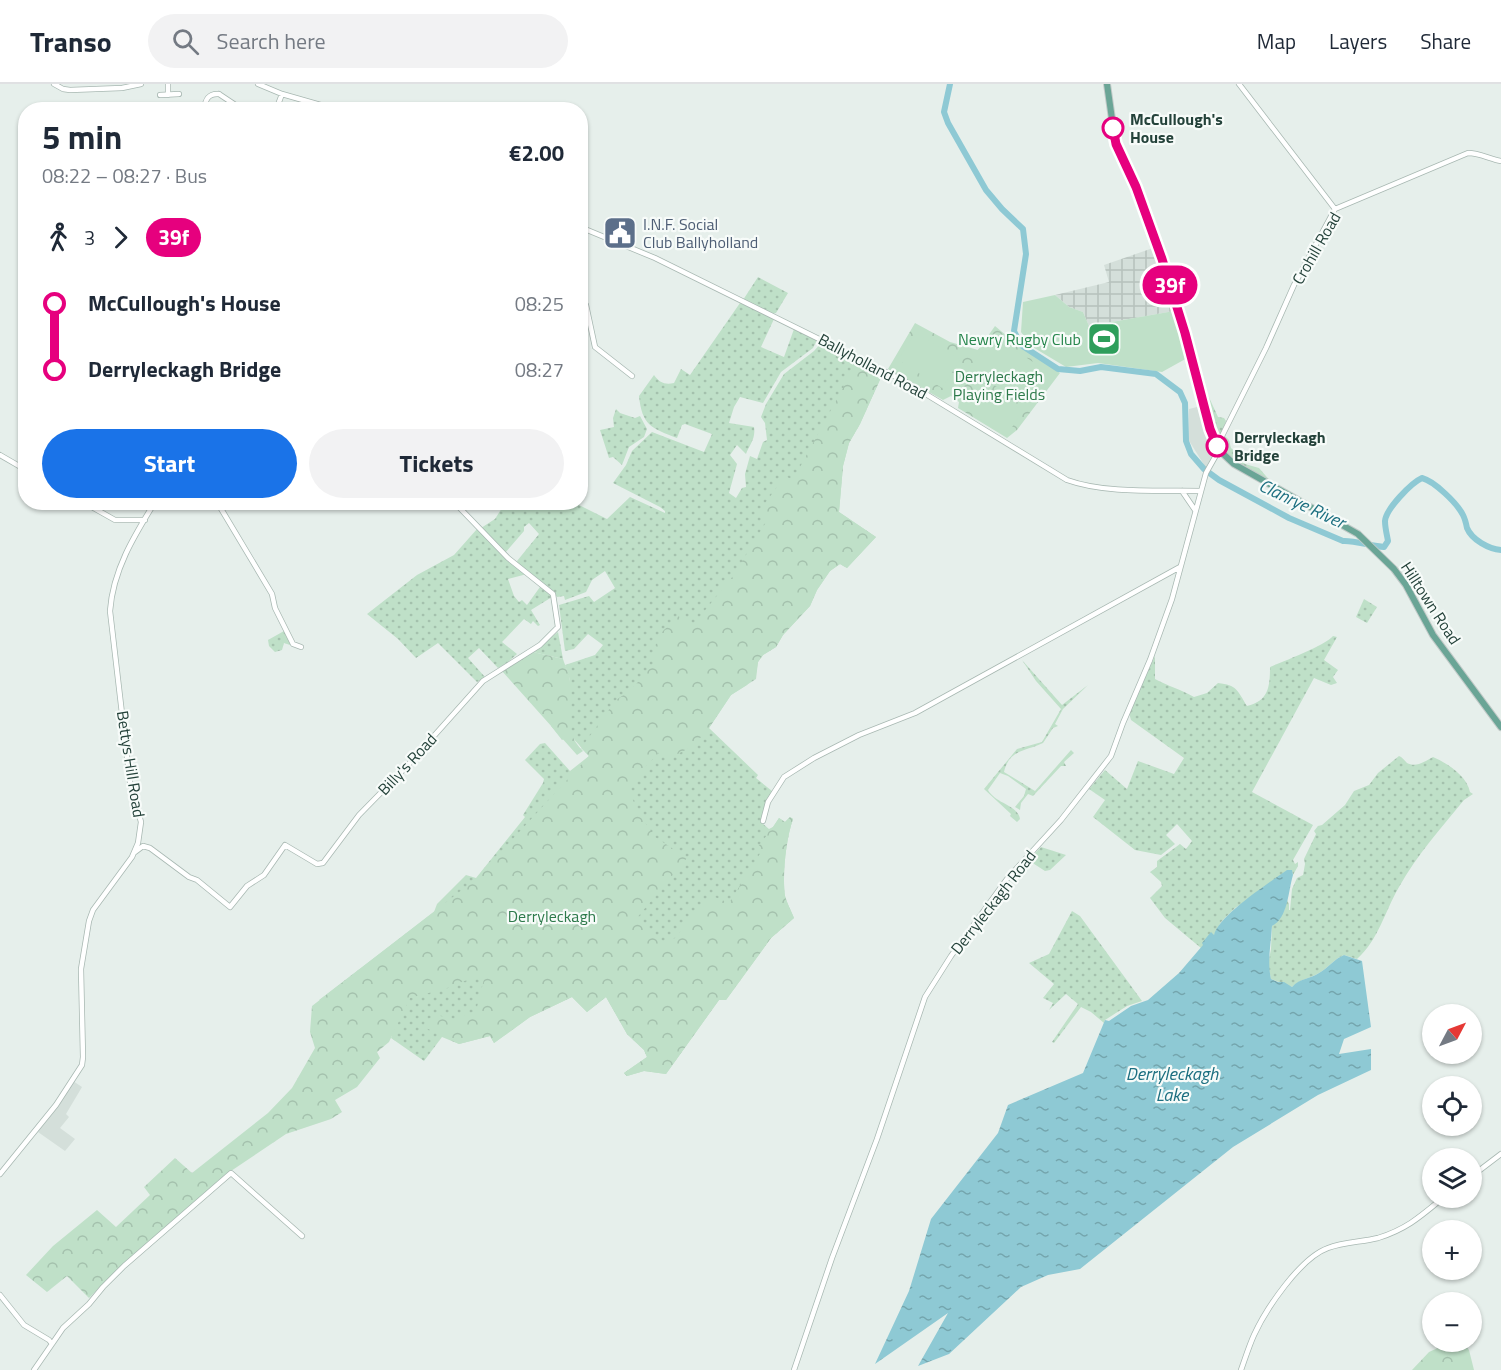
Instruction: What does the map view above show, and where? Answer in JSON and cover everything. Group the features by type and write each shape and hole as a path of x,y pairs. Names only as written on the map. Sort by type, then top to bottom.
{"main road":[{"path":"1107,84 1115,140 1136,187 1162,259 1217,447"},
{"name":"Hilltown Road","path":"1217,447 1234,464 1358,534 1394,569 1406,585 1433,635 1501,727"}],"street":[{"path":"54,84 70,90 122,88 141,84"},
{"path":"168,84 168,94"},
{"path":"260,84 282,94 311,102"},
{"path":"1239,84 1335,210"},
{"path":"219,93 220,87"},
{"path":"206,102 208,97 219,93"},
{"path":"219,93 232,102"},
{"path":"160,95 178,94"},
{"path":"279,102 282,94"},
{"name":"Crohill Road","path":"1217,447 1294,285 1335,210 1468,153 1501,161"},
{"name":"Ballyholland Road","path":"588,230 654,258 906,382 1066,480 1080,485 1144,490 1201,490"},
{"path":"588,314 595,347 632,376"},
{"name":"Derryleckagh Road","path":"794,1370 831,1258 877,1139 927,992 963,938 1007,879 1061,820 1111,756 1172,599 1206,473 1217,447"},
{"path":"0,455 18,465"},
{"path":"1182,491 1196,510"},
{"path":"97,510 115,520 145,520"},
{"name":"Bettys Hill Road","path":"0,1174 48,1116 82,1065 81,969 89,921 93,910 135,852 141,818 131,787 110,611 117,573 151,510"},
{"path":"222,510 272,594 275,608 293,644 301,647"},
{"name":"Billy's Road","path":"135,852 143,846 150,848 189,877 197,880 230,907 247,886 264,875 285,845 317,864 322,862 359,815 408,765 483,681 540,645 554,632 558,627 553,594 508,558 462,510"},
{"path":"763,821 768,802 784,777 821,754 859,735 915,713 1180,567"},
{"path":"1482,1168 1501,1154"},
{"path":"34,1370 63,1328 89,1304 102,1287 231,1173 302,1236"},
{"path":"1241,1370 1260,1325 1285,1286 1318,1252 1377,1238 1407,1227 1430,1208"},
{"path":"0,1295 24,1325 52,1344"}],"shaded area":[{"path":"1153,248 1174,311 1089,326 1083,312 1069,307 1055,295 1109,282 1104,265"},
{"path":"1201,406 1213,454 1206,468 1188,439 1189,409"},
{"path":"73,1081 82,1087 66,1114 69,1117 60,1128 75,1139 65,1151 38,1132 58,1107"}],"green space":[{"path":"758,277 788,293 776,313 772,314 743,300"},
{"name":"Newry Rugby Club","path":"1055,295 1069,307 1083,312 1089,326 1174,311 1189,357 1162,372 1098,363 1066,367 1031,346 1021,332 1023,302"},
{"path":"740,303 774,319 761,347 784,357 794,329 817,340 813,348 781,372 763,403 740,397 734,407 729,423 754,427 753,438 746,454 737,445 730,455 737,464 729,493 736,498 742,488 746,487 745,474 750,456 757,459 763,442 767,440 765,423 761,417 784,374 822,342 883,373 849,443 843,466 839,512 876,537 847,568 840,564 830,571 817,590 810,606 783,635 776,647 763,655 758,662 756,679 731,695 709,728 758,775 756,778 772,791 761,822 769,829 779,818 785,822 790,817 793,819 784,878 785,896 794,918 771,938 726,1000 719,1000 666,1074 644,1071 627,1076 624,1073 647,1057 644,1050 627,1034 606,997 587,1012 572,997 530,1017 494,1043 490,1036 459,1044 442,1037 424,1061 391,1038 392,1035 319,1000 434,912 437,904 466,875 476,878 525,817 523,815 543,783 544,779 525,760 540,744 545,743 570,771 589,756 571,736 562,740 551,726 570,680 565,665 595,655 603,645 588,634 574,649 565,651 559,605 589,596 594,602 615,588 605,571 592,580 586,592 565,600 564,596 557,597 553,591 519,566 517,561 539,534 529,523 505,553 481,528 495,519 501,510 588,510 607,519 630,497 665,513 660,507 613,483 626,465 632,451 652,432 704,452 712,434 685,424 682,425 677,438 649,424 640,406 639,396 654,375 661,382 668,384 674,383 681,369 690,375"},
{"name":"Derryleckagh Playing Fields","path":"915,323 950,342 978,350 995,326 1019,346 1060,373 1017,430 1007,438 958,408 959,402 951,396 943,400 888,369"},
{"path":"915,333 960,360 942,388 898,360"},
{"path":"993,335 1052,375 1029,408 970,369"},
{"name":"Derryleckagh","path":"858,360 883,373 849,443 843,466 839,512 876,537 847,568 840,564 830,571 817,590 810,606 783,635 776,647 763,655 758,662 756,674 747,685 731,695 709,728 693,746 670,758 661,750 628,786 637,811 655,837 687,858 636,919 665,943 675,938 710,895 729,903 761,852 757,848 769,830 779,818 785,822 790,817 793,819 784,878 785,896 794,918 771,938 726,1000 719,1000 666,1074 644,1071 627,1076 624,1073 647,1057 644,1050 627,1034 606,997 587,1012 572,997 530,1017 494,1043 490,1036 459,1044 424,1027 425,1021 436,1015 454,1019 476,1011 484,979 466,980 444,989 410,998 389,1042 377,1052 380,1058 357,1087 335,1100 342,1112 331,1119 286,1134 231,1171 114,1273 89,1298 67,1276 47,1292 26,1275 53,1246 97,1210 116,1227 150,1195 144,1187 175,1158 192,1173 268,1113 292,1088 315,1048 310,1032 312,1006 476,879 589,756 581,748 616,700 631,690 657,660 652,656 662,632 678,616 693,625 733,576 768,519 758,513 785,476 793,480"},
{"path":"1197,371 1218,417 1226,421 1217,438 1214,436"},
{"path":"982,384 1023,411 1006,436 965,409"},
{"path":"616,409 620,413 635,418 640,416 647,429 644,437 629,447 622,465 613,457 609,458 600,430 614,427 613,418"},
{"path":"1223,435 1229,439 1231,448 1245,464 1259,468 1272,483 1230,458 1220,445"},
{"path":"477,529 527,574 508,579 514,596 519,602 522,600 527,605 540,587 552,597 531,610 540,625 538,626 533,621 531,624 524,619 502,642 517,654 507,663 498,668 479,648 468,658 485,677 477,682 438,643 416,658 398,639 367,614 417,575 454,555"},
{"path":"1364,599 1377,607 1367,623 1356,617"},
{"path":"284,631 291,643 290,645 284,643 282,650 275,652 269,646 268,640"},
{"path":"558,632 563,659 533,652"},
{"path":"1333,636 1337,637 1324,660 1338,670 1333,677 1337,683 1331,685 1314,678 1252,792 1313,825 1293,860 1295,864 1298,862 1298,866 1293,875 1292,871 1235,908 1201,948 1165,918 1150,898 1162,886 1161,882 1150,872 1157,867 1157,861 1180,844 1186,849 1192,841 1177,824 1166,835 1175,844 1161,855 1135,850 1093,817 1105,800 1089,789 1105,770 1127,789 1138,761 1174,774 1184,758 1131,720 1129,713 1155,656 1155,679 1194,697 1207,693 1218,683 1229,685 1238,692 1247,706 1264,697 1268,687 1270,667 1313,648"},
{"path":"533,652 563,659 570,679 570,727 576,743 583,751 577,755 502,671"},
{"path":"1022,660 1062,705 1088,685 1063,709 1055,724 1058,726 1053,728 1043,743 1014,755 1006,764 1004,772 1035,791 1071,750 1074,753 1064,762 1066,766 1061,766 1033,796 1028,794 1021,803 1020,810 1015,807 1024,796 1026,789 1008,776 1000,773 988,790 1018,814 1020,819 1017,822 984,789 1017,749 1042,742 1061,709 1036,681"},
{"path":"1399,756 1407,763 1414,765 1433,757 1461,775 1473,794 1464,800 1406,875 1371,943 1357,959 1344,955 1319,973 1292,987 1271,979 1268,965 1272,926 1284,911 1287,900 1290,910 1292,889 1297,878 1303,875 1304,859 1316,834 1314,831 1345,805 1354,791 1369,785 1378,773"},
{"path":"1041,847 1066,855 1050,870 1045,871 1028,860"},
{"path":"1072,911 1080,916 1142,1001 1127,1006 1105,1020 1104,1023 1081,1007 1054,1043 1052,1042 1078,1004 1066,994 1049,1010 1053,1003 1043,998 1054,984 1029,963 1049,954"},
{"path":"1429,1352 1470,1352 1474,1370 1412,1370"}],"water":[{"name":"Derryleckagh Lake","path":"1287,870 1292,870 1293,875 1287,904 1281,917 1272,926 1269,959 1271,979 1284,982 1292,987 1319,973 1344,955 1362,961 1371,1027 1344,1039 1339,1054 1371,1049 1371,1070 1318,1095 1233,1147 1080,1269 1048,1275 1021,1287 949,1354 918,1366 948,1313 875,1364 909,1291 931,1219 998,1133 1008,1105 1083,1073 1105,1020 1109,1021 1131,1006 1148,1000 1179,973 1211,932 1214,935 1225,918"}],"waterway":[{"name":"Clanrye River","path":"950,84 944,112 948,123 986,190 1023,229 1026,254 1014,331 1021,345 1058,369 1080,371 1101,367 1156,374 1180,392 1185,403 1186,441 1191,454 1204,469 1219,480 1289,518 1343,541 1384,547 1388,541 1386,516 1394,503 1422,478 1439,488 1456,505 1463,515 1469,532 1477,540 1486,546 1501,550"}],"bus line":[{"name":"39f","path":"1113,128 1116,144 1136,187 1162,259 1185,333 1212,437 1217,446"}],"place":[{"name":"McCullough's House","path":"1113,128"},
{"name":"I.N.F. Social Club Ballyholland","path":"620,233"},
{"name":"Newry Rugby Club","path":"1104,339"},
{"name":"Derryleckagh Bridge","path":"1217,446"}]}
